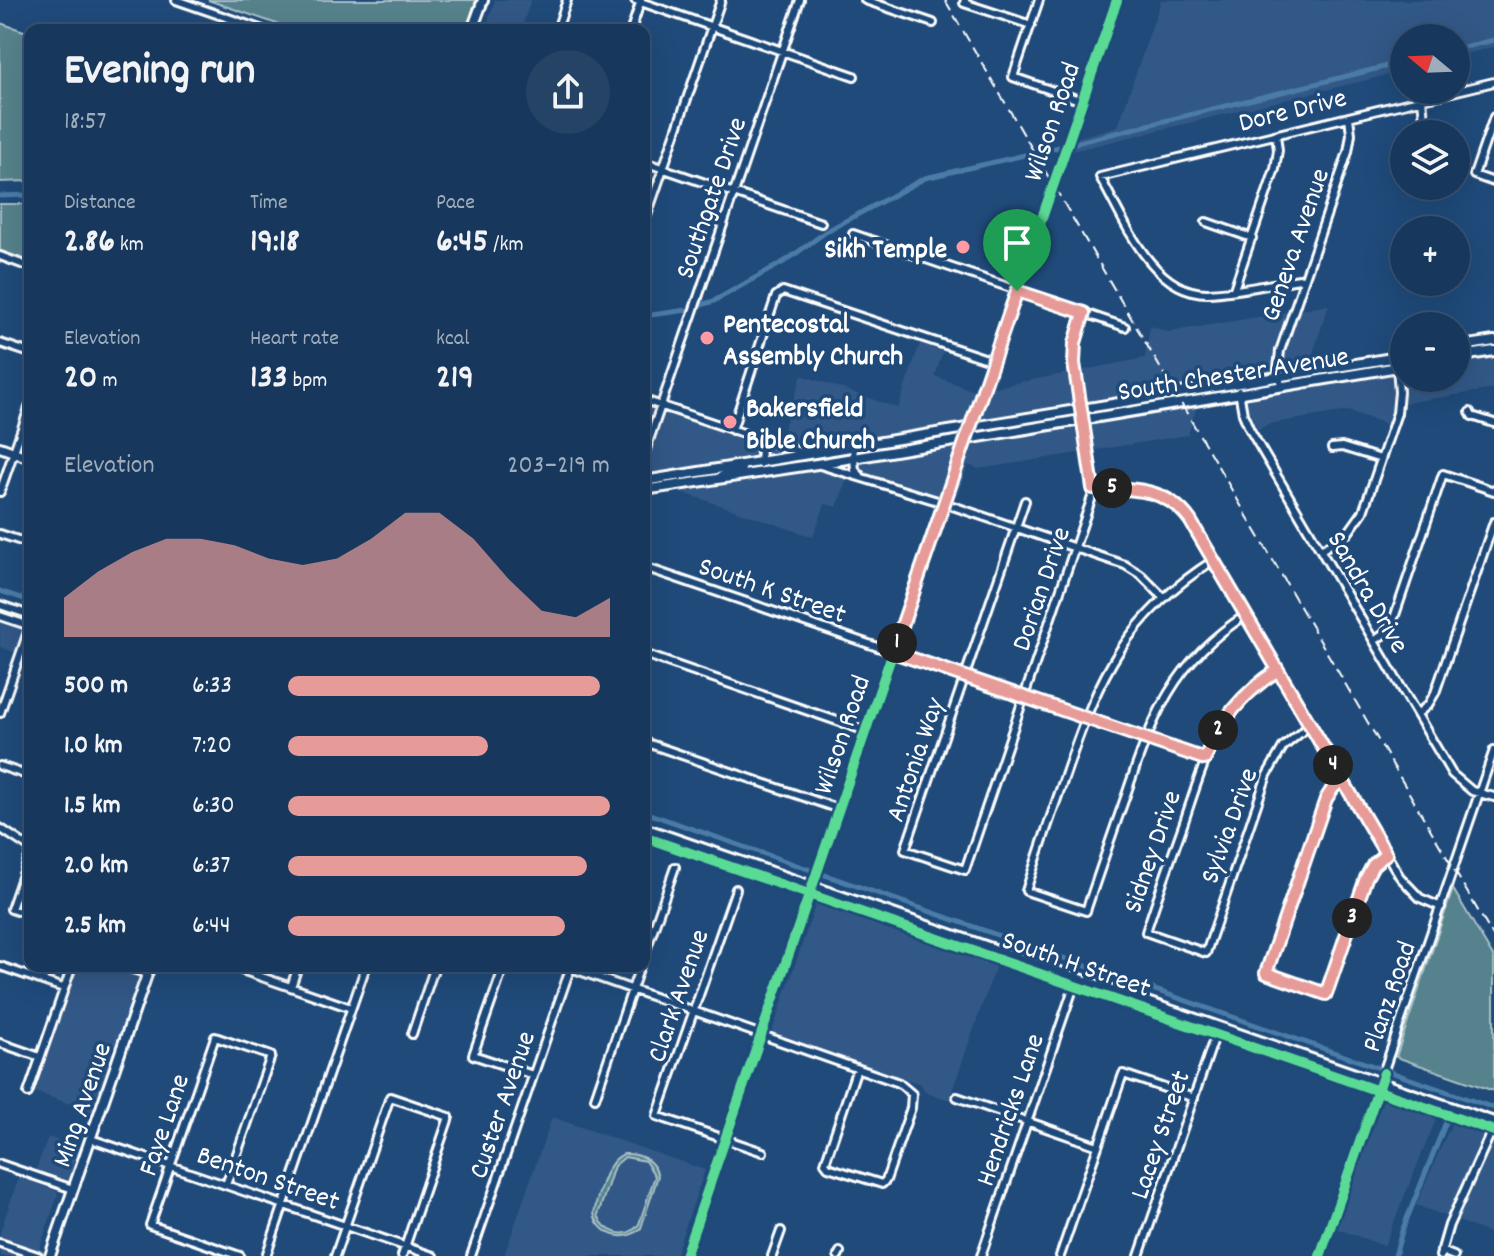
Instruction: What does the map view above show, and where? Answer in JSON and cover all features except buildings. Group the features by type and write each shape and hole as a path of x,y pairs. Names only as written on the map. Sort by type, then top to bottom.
{"main road":[{"path":"474,24 483,0"},
{"path":"1470,345 1494,341"},
{"path":"1470,355 1494,351"},
{"name":"South Chester Avenue","path":"650,480 802,455 966,438 1390,359"},
{"name":"South Chester Avenue","path":"1280,381 1390,367"},
{"name":"South Chester Avenue","path":"650,489 817,464 853,451 970,427 1083,414"},
{"path":"0,447 24,456"},
{"name":"Ming Avenue","path":"50,1256 148,972"}],"street":[{"path":"176,0 246,24"},
{"path":"559,24 567,0"},
{"path":"650,206 721,0"},
{"name":"Southgate Drive","path":"650,437 800,0"},
{"path":"865,0 933,23"},
{"path":"1039,0 1013,77 1082,101"},
{"name":"Wilson Road","path":"685,1256 1117,0"},
{"path":"633,24 639,1 854,76"},
{"path":"965,1 1031,25"},
{"name":"Dore Drive","path":"1470,88 1494,82"},
{"name":"Dore Drive","path":"1234,289 1196,292 1178,287 1162,276 1150,263 1100,177 1402,104"},
{"name":"Geneva Avenue","path":"1280,381 1280,351 1348,152 1351,134 1349,117"},
{"path":"1494,117 1474,175 1494,182"},
{"path":"1276,135 1278,150 1275,169 1234,289 1305,278"},
{"path":"650,164 821,223"},
{"path":"1206,222 1252,238"},
{"path":"853,234 1125,327"},
{"path":"0,256 24,265"},
{"path":"732,430 776,296 783,291 993,361"},
{"name":"Dorian Drive","path":"965,870 1090,506 1093,488 1074,354 1084,313"},
{"path":"0,343 24,351"},
{"name":"Sandra Drive","path":"1238,388 1247,424 1452,774 1464,786 1494,797"},
{"path":"1321,550 1348,533 1360,518 1399,403 1400,392"},
{"path":"650,402 802,455"},
{"path":"1470,412 1472,416 1494,423"},
{"path":"0,492 24,423"},
{"path":"718,478 732,471 758,466 762,461 761,447 751,437"},
{"path":"1332,448 1342,447 1381,459"},
{"path":"853,451 855,470 866,480"},
{"path":"765,471 772,463 802,455"},
{"path":"817,464 944,503 1134,569 1164,598"},
{"path":"1374,641 1384,634 1393,621 1443,474 1494,491"},
{"path":"1093,488 1148,490 1170,500 1190,520 1400,877 1412,892 1428,903 1441,907"},
{"name":"Antonia Way","path":"965,870 905,850 1025,501"},
{"path":"1417,714 1428,705 1435,693 1494,522"},
{"path":"0,534 24,542"},
{"path":"1214,560 1164,598 1137,625 1113,658 1085,718 1026,891 1086,911 1145,739 1161,702 1189,663 1220,633 1246,615"},
{"name":"South K Street","path":"650,569 1205,759"},
{"path":"0,605 24,613"},
{"path":"0,616 24,624"},
{"path":"0,713 24,643"},
{"path":"650,656 866,731"},
{"name":"Sidney Drive","path":"1146,932 1205,759 1220,728 1255,686 1278,670"},
{"name":"Sylvia Drive","path":"1146,932 1206,953 1267,775 1283,747 1310,725"},
{"path":"650,744 839,809"},
{"name":"Planz Road","path":"1320,1256 1494,750"},
{"path":"0,766 24,774"},
{"path":"1342,780 1326,799 1266,973 1326,994 1366,878 1373,865 1386,854"},
{"path":"0,828 24,846"},
{"name":"South H Street","path":"650,829 1381,1081 1493,1127"},
{"name":"South H Street","path":"650,839 1378,1091 1493,1127"},
{"path":"650,939 675,867"},
{"path":"17,911 11,909 24,869"},
{"name":"Clark Avenue","path":"725,1141 657,1116 736,889"},
{"path":"0,966 63,988"},
{"path":"28,1093 70,972"},
{"path":"247,972 351,1008"},
{"path":"291,987 296,972"},
{"path":"266,1256 364,972"},
{"path":"412,1034 433,972"},
{"path":"502,972 473,1055 533,1075"},
{"name":"Custer Avenue","path":"471,1256 569,972"},
{"path":"584,972 857,1068 907,1088 912,1094 911,1108 884,1182 878,1184 828,1167 826,1157 857,1068"},
{"path":"595,1098 638,972"},
{"name":"Hendricks Lane","path":"981,1256 1078,977"},
{"name":"Lacey Street","path":"1139,1256 1219,1026"},
{"name":"Faye Lane","path":"226,1185 271,1056 215,1037 150,1225 240,1256"},
{"path":"0,1043 40,1057"},
{"path":"1060,1256 1123,1074 1194,1098"},
{"path":"335,1256 390,1097 449,1117 402,1256"},
{"path":"957,1097 1098,1146"},
{"path":"1454,1256 1440,1254 1449,1225 1493,1127"},
{"name":"Benton Street","path":"91,1139 433,1256"},
{"path":"725,1141 763,1152"},
{"path":"0,1164 73,1189"},
{"path":"772,1256 781,1231"},
{"path":"0,1243 38,1256"}],"shaded area":[{"path":"495,0 531,0 523,24 487,24"},
{"path":"1161,0 1494,0 1494,47 1470,53 1470,24 1390,24 1390,74 1064,153 1069,140 1118,126"},
{"path":"1329,305 1310,362 1305,388 1390,374 1390,392 1470,392 1470,361 1494,357 1494,389 1405,403 1386,424 1348,411 1268,424 1258,430 1247,406 1239,401 1196,409 1188,435 979,469 968,465 958,493 925,504 848,477 837,507 825,504 813,537 678,491 650,495 650,407 778,444 802,375 898,408 920,343 943,352 935,376 974,391 1145,358 1150,326 1168,332"},
{"path":"0,622 24,631 24,656 0,647"},
{"path":"816,903 996,965 949,1100 925,1092 921,1084 772,1032"},
{"path":"76,972 121,972 139,978 93,1112 35,1092"},
{"path":"1384,1098 1437,1117 1384,1246 1335,1228"},
{"path":"552,1117 705,1170 675,1256 504,1256"},
{"path":"1453,1120 1494,1134 1494,1235 1416,1205"},
{"path":"48,1137 80,1148 69,1181 36,1169"},
{"path":"19,1177 56,1191 58,1195 37,1256 0,1256 0,1232"}],"green space":[{"path":"208,0 476,0 468,24 277,24"},
{"path":"0,23 24,31 24,181 0,182"},
{"path":"0,204 24,204 24,259 0,251"},
{"path":"1453,889 1494,958 1494,1091 1396,1057"},
{"path":"624,1154 641,1156 650,1162 658,1176 641,1228 627,1236 606,1232 594,1213 603,1179 617,1158","holes":["625,1157 645,1161 655,1176 639,1224 628,1232 616,1233 605,1226 598,1215 614,1166"]}],"waterway":[{"path":"1470,46 1494,40"},
{"path":"1075,143 1390,65"},
{"path":"1039,152 1059,147"},
{"path":"701,305 714,301 787,260 827,231 925,178 1029,154"},
{"path":"0,196 24,195"},
{"path":"650,315 687,310"},
{"path":"0,591 24,599"},
{"path":"650,814 1494,1108"},
{"path":"1395,1256 1446,1122"}],"railway":[{"path":"945,0 1494,938"}],"cycle path":[{"path":"685,1256 1117,0"},
{"path":"650,839 1494,1131"},
{"path":"1320,1256 1384,1073"}],"place":[{"name":"Sikh Temple","path":"963,247"},
{"name":"Pentecostal Assembly Church","path":"707,338"},
{"name":"Bakersfield Bible Church","path":"730,422"}],"route":[{"path":"1017,291 893,652 1205,759 1220,728 1237,705 1255,686 1278,670 1386,854 1369,871 1326,994 1266,973 1326,799 1342,780 1278,670 1246,615 1185,513 1170,500 1148,490 1093,488 1074,363 1075,343 1084,313 1017,291"}]}
